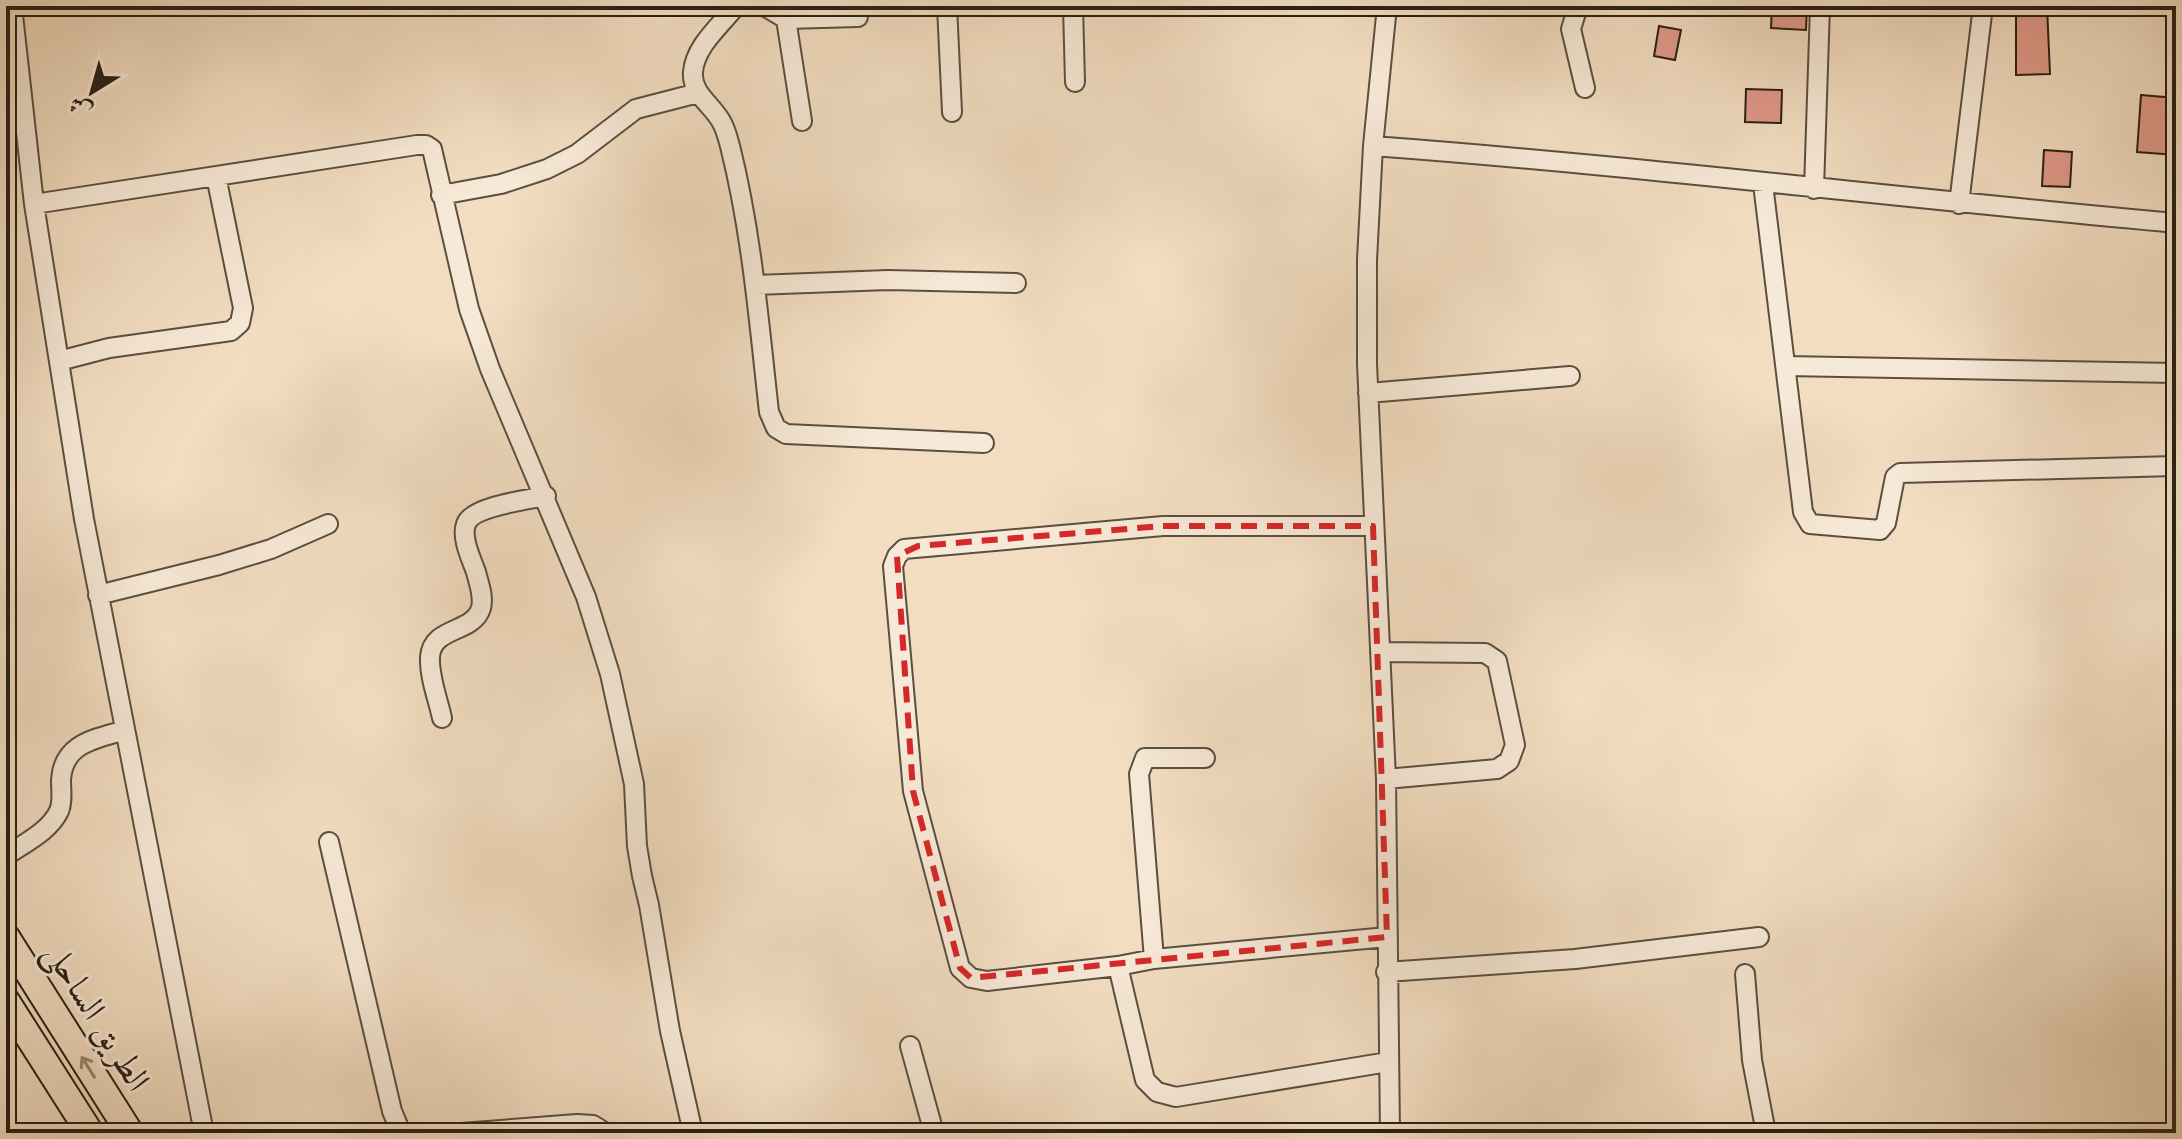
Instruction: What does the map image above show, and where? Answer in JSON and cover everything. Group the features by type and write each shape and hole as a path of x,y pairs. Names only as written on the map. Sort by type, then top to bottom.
{"highway":[{"name":"الطريق الساحلى","path":"6,937 130,1133"},
{"name":"الطريق الساحلى","path":"6,1001 90,1133"}],"street":[{"path":"12,6 34,204 98,595 204,1133"},
{"path":"736,6 698,55 692,76 698,93 722,123 729,143 746,217 769,412 776,428 786,434 984,443"},
{"path":"764,6 786,19 858,17"},
{"path":"947,6 952,112"},
{"path":"1073,6 1075,82"},
{"path":"1387,6 1373,146 1367,260 1368,393 1386,779 1390,1133"},
{"path":"1578,6 1571,29 1585,88"},
{"path":"1814,189 1820,6"},
{"path":"1959,204 1983,6"},
{"path":"786,19 802,121"},
{"path":"441,195 501,184 547,169 577,154 636,109 698,93"},
{"path":"34,204 426,145 435,155 441,195 469,309 490,369 586,597 613,687 634,784 642,876 670,1031 693,1133"},
{"path":"1373,146 1524,157 1959,204 2176,223"},
{"path":"59,361 109,348 231,331 240,323 243,308 216,176"},
{"path":"1763,184 1803,512 1810,524 1880,530 1886,523 1895,477 1900,473 2176,466"},
{"path":"755,285 888,280 1016,283"},
{"path":"1786,366 2176,373"},
{"path":"1368,393 1570,376"},
{"path":"442,718 430,656 435,642 445,633 470,623 480,611 482,592 465,537 465,524 471,516 487,508 546,496"},
{"path":"98,595 271,549 328,524"},
{"path":"1373,526 1163,526 918,546 904,549 893,566 913,791 960,968 971,978 987,981 1154,959 1387,937"},
{"path":"1380,652 1485,653 1497,661 1515,745 1509,761 1497,769 1386,779"},
{"path":"6,856 40,833 61,807 62,768 69,753 83,743 125,730"},
{"path":"1154,959 1139,774 1141,764 1145,758 1205,758"},
{"path":"329,842 392,1111 401,1133"},
{"path":"1386,972 1575,959 1759,937"},
{"path":"1118,966 1145,1080 1157,1092 1176,1097 1388,1062"},
{"path":"1745,974 1752,1060 1766,1133"},
{"path":"910,1046 934,1133"},
{"path":"461,1133 577,1124 593,1125 606,1133"}],"highlighted area":[{"path":"1163,526 1373,526 1387,937 971,978 960,968 913,791 897,556 918,546"}],"green space":[{"path":"1189,6 1359,6 1188,15"}],"building":[{"path":"1772,6 1807,6 1806,30 1771,28"},
{"path":"2016,6 2047,6 2050,74 2016,75"},
{"path":"1659,26 1681,30 1675,60 1654,56"},
{"path":"1746,89 1782,90 1781,123 1745,122"},
{"path":"2141,95 2176,98 2176,155 2137,152"},
{"path":"2044,150 2072,152 2070,187 2042,186"}]}
